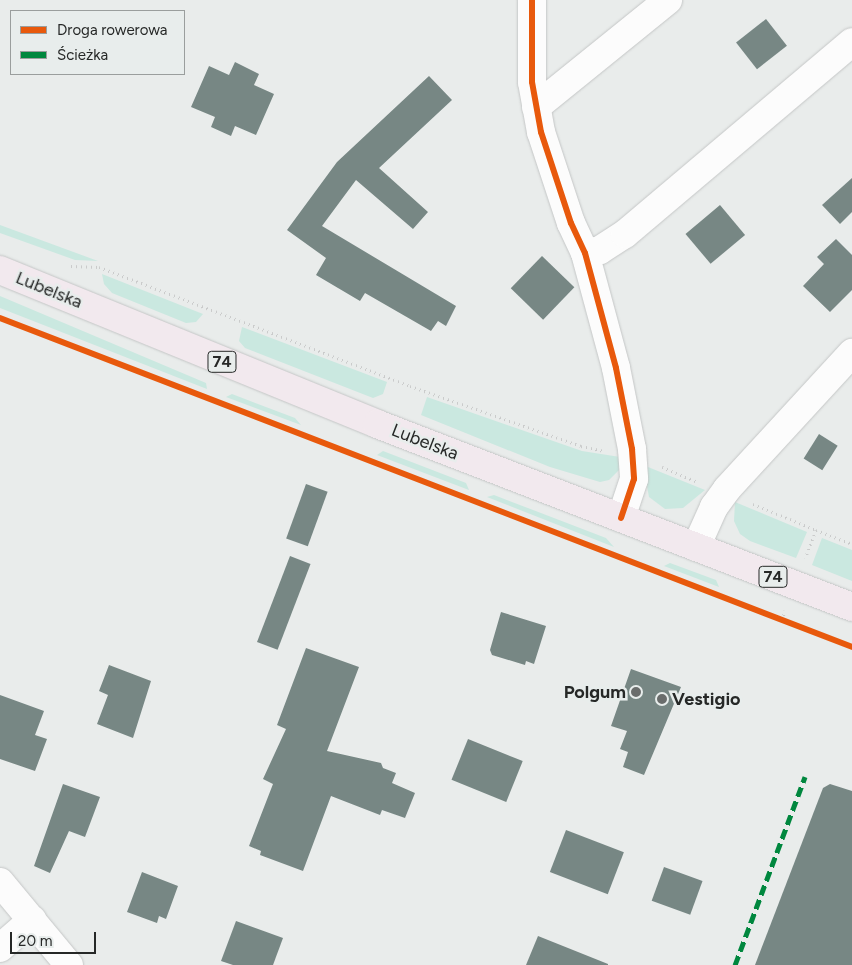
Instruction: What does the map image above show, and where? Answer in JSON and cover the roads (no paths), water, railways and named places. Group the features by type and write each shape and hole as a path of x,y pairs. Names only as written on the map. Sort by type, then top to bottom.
{"main road":[{"name":"Lubelska","path":"0,270 226,364 852,607"}],"street":[{"path":"532,0 531,56 536,107 571,223 585,253 616,368 634,457 634,479 621,518"},
{"path":"536,107 668,0"},
{"path":"585,253 600,250 625,234 852,42"},
{"path":"696,547 724,493 852,353"},
{"path":"0,882 69,965"},
{"path":"0,948 32,920"}],"place":[{"name":"Polgum","path":"636,692"},
{"name":"Vestigio","path":"662,699"}]}
